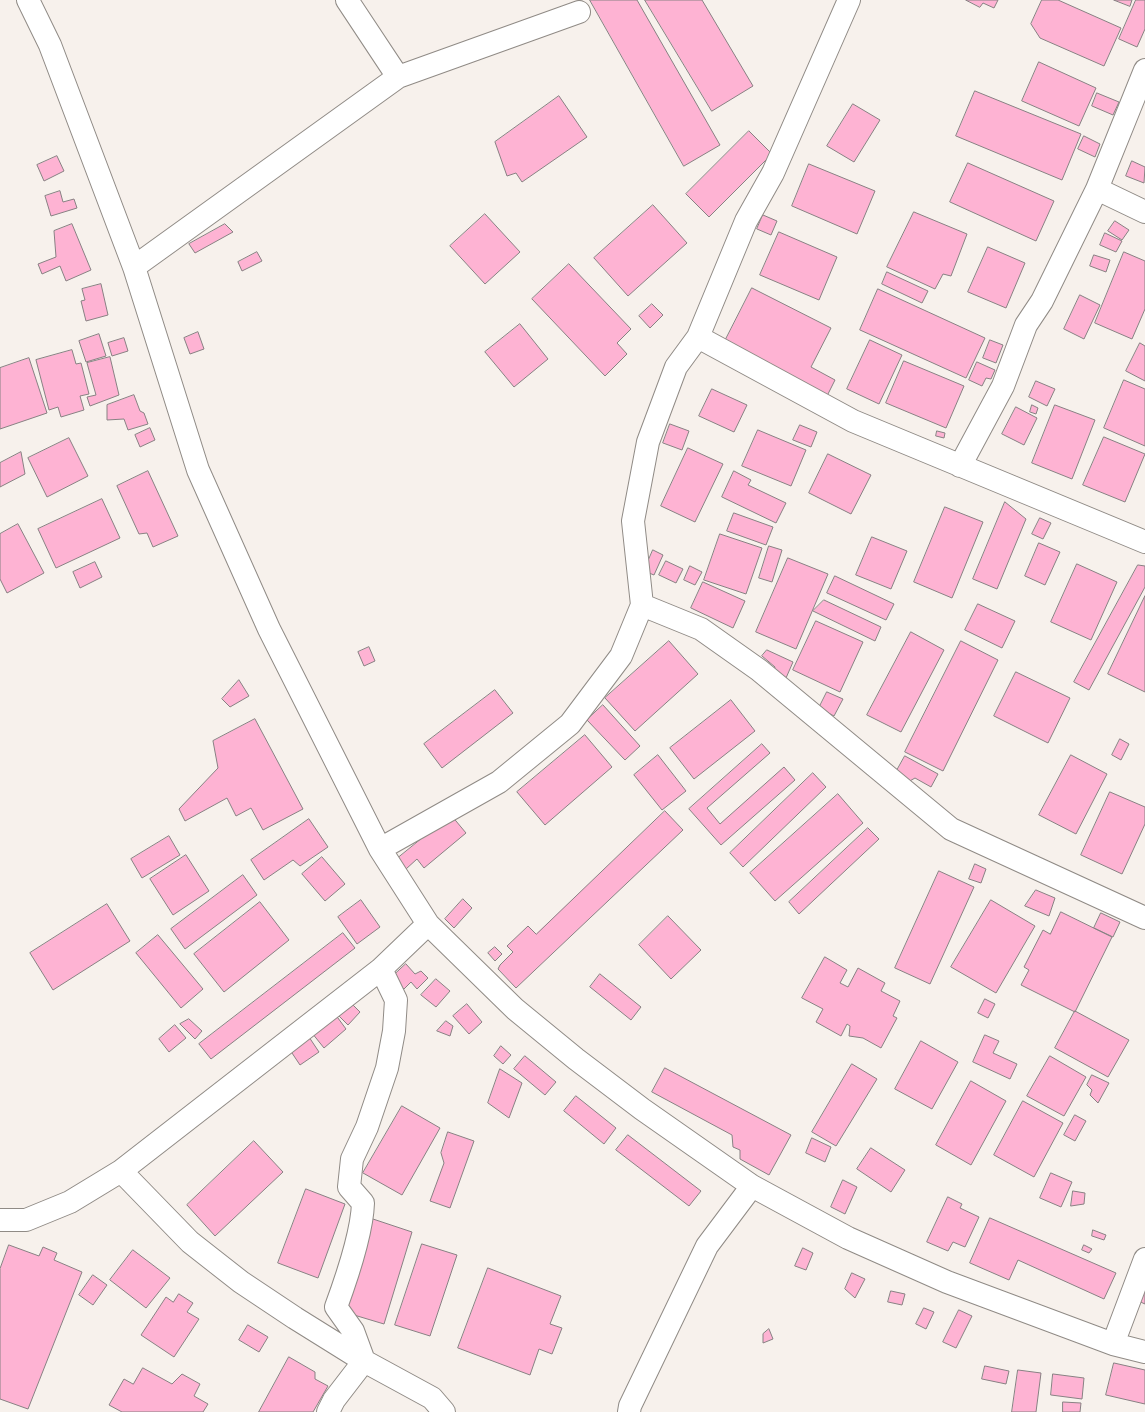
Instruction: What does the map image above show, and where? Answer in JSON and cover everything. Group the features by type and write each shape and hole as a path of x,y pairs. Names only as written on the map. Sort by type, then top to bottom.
{"street":[{"path":"28,0 50,45 134,267 198,470 269,629 380,849 428,924 515,1009 576,1059 642,1109 752,1186 848,1238 946,1282 1113,1344 1145,1352"},
{"path":"347,0 398,77"},
{"path":"380,849 499,782 570,724 621,656 642,605 633,521 648,442 676,366 698,337 746,221 773,173 849,0"},
{"path":"134,267 398,77 579,12"},
{"path":"960,466 1003,386 1026,324 1042,301 1097,189 1145,70"},
{"path":"1097,189 1145,212"},
{"path":"698,337 853,421 1145,542"},
{"path":"642,605 701,629 759,670 951,829 1145,918"},
{"path":"0,1220 26,1220 70,1202 121,1170 381,969 428,924"},
{"path":"364,1360 353,1331 336,1307 344,1284 362,1215 363,1203 349,1187 352,1159 367,1128 387,1068 394,1031 396,1000 381,969"},
{"path":"121,1170 190,1242 241,1282 294,1318 364,1360 432,1398 444,1412"},
{"path":"629,1412 630,1406 707,1246 752,1186"},
{"path":"1113,1344 1145,1259"},
{"path":"328,1412 334,1400 364,1360"}],"building":[{"path":"590,0 637,0 720,145 684,166"},
{"path":"645,0 702,0 753,86 712,111"},
{"path":"966,0 998,0 994,8 983,3 980,7"},
{"path":"1042,0 1058,0 1121,28 1104,66 1040,38 1031,24"},
{"path":"1114,0 1132,0 1130,6"},
{"path":"1136,0 1145,0 1145,29 1137,47 1119,39"},
{"path":"1039,62 1096,88 1079,126 1022,101"},
{"path":"975,91 1081,134 1062,180 956,136"},
{"path":"1097,93 1119,102 1113,115 1092,106"},
{"path":"559,96 587,137 522,182 516,173 507,176 495,142"},
{"path":"853,104 880,120 854,162 827,146"},
{"path":"749,131 772,154 709,217 686,194"},
{"path":"1084,136 1100,144 1095,157 1078,149"},
{"path":"57,156 64,171 44,181 37,165"},
{"path":"1132,161 1145,167 1144,183 1126,176"},
{"path":"968,163 1054,201 1036,241 950,202"},
{"path":"809,164 875,191 857,234 792,206"},
{"path":"60,191 63,202 74,199 77,208 51,216 45,196"},
{"path":"653,205 687,243 628,296 594,258"},
{"path":"914,212 967,234 951,276 943,274 935,289 887,267"},
{"path":"485,214 520,252 485,284 450,246"},
{"path":"763,215 777,221 771,235 757,229"},
{"path":"1115,221 1129,230 1122,240 1108,231"},
{"path":"72,224 91,270 66,281 60,266 42,274 38,264 56,257 54,231"},
{"path":"225,224 233,232 195,253 189,244"},
{"path":"779,232 837,257 819,300 760,275"},
{"path":"1105,233 1122,241 1116,252 1100,245"},
{"path":"988,247 1025,263 1006,308 968,292"},
{"path":"257,252 262,261 242,271 238,262"},
{"path":"1124,252 1145,261 1145,309 1132,339 1095,323"},
{"path":"1094,255 1110,260 1106,272 1090,266"},
{"path":"569,264 631,329 617,343 627,354 605,376 532,299"},
{"path":"887,272 928,291 922,303 882,284"},
{"path":"101,284 108,315 86,321 81,301 85,300 82,289"},
{"path":"752,288 831,328 811,367 835,380 827,396 724,343"},
{"path":"878,289 985,338 966,378 860,330"},
{"path":"1080,295 1100,305 1084,339 1064,329"},
{"path":"652,304 663,315 650,328 639,316"},
{"path":"520,324 548,359 514,387 485,352"},
{"path":"198,332 204,349 190,354 184,338"},
{"path":"99,334 106,356 86,362 79,341"},
{"path":"124,338 128,351 112,356 108,343"},
{"path":"870,340 902,355 879,404 847,389"},
{"path":"990,340 1003,345 996,363 983,358"},
{"path":"1140,343 1145,346 1145,381 1126,371"},
{"path":"72,350 76,364 81,363 89,394 80,396 84,410 61,417 58,407 49,410 36,360"},
{"path":"110,357 119,395 90,406 87,397 96,395 87,363"},
{"path":"29,358 47,413 0,429 0,368"},
{"path":"904,361 964,386 946,428 886,403"},
{"path":"977,362 995,370 991,379 986,378 982,386 969,380"},
{"path":"1124,380 1145,389 1145,446 1104,428"},
{"path":"1036,381 1055,389 1047,406 1029,397"},
{"path":"712,389 747,405 734,432 699,416"},
{"path":"134,395 140,411 144,413 148,424 128,430 124,419 107,420 107,405"},
{"path":"1032,405 1038,408 1036,414 1030,412"},
{"path":"1055,405 1095,420 1072,479 1032,463"},
{"path":"1016,407 1037,418 1024,445 1002,434"},
{"path":"670,424 689,431 682,450 663,443"},
{"path":"800,425 817,432 811,447 793,440"},
{"path":"150,428 155,440 140,447 135,435"},
{"path":"758,430 806,450 791,486 742,466"},
{"path":"937,431 945,433 944,438 936,436"},
{"path":"1104,437 1145,454 1125,502 1083,485"},
{"path":"69,438 88,476 47,497 28,458"},
{"path":"688,448 723,464 695,522 661,506"},
{"path":"21,452 25,474 0,487 0,463"},
{"path":"828,454 871,475 851,514 809,493"},
{"path":"148,471 178,536 153,547 147,533 139,534 117,486"},
{"path":"734,471 751,480 748,485 786,503 776,523 722,497"},
{"path":"102,499 120,538 56,568 38,529"},
{"path":"1005,502 1026,519 997,589 973,579"},
{"path":"945,507 983,522 952,598 914,582"},
{"path":"734,513 773,527 766,545 727,531"},
{"path":"1040,518 1051,523 1043,539 1032,534"},
{"path":"18,524 44,573 7,593 0,579 0,534"},
{"path":"720,534 762,548 746,594 704,580"},
{"path":"872,537 907,551 891,589 856,575"},
{"path":"1039,543 1060,552 1045,585 1025,576"},
{"path":"769,546 782,550 772,582 759,578"},
{"path":"653,550 663,555 654,575 644,571"},
{"path":"788,558 828,574 796,649 756,632"},
{"path":"666,561 683,569 676,583 659,575"},
{"path":"95,562 102,577 80,588 73,572"},
{"path":"1077,564 1117,582 1091,640 1051,622"},
{"path":"1138,565 1145,566 1145,587 1089,690 1074,682"},
{"path":"690,566 702,572 695,585 684,580"},
{"path":"835,576 894,604 886,620 827,593"},
{"path":"703,582 745,601 733,628 691,608"},
{"path":"1145,596 1145,692 1108,674"},
{"path":"824,600 881,627 875,641 813,611"},
{"path":"978,604 1015,621 1002,648 965,630"},
{"path":"816,621 863,642 840,692 793,670"},
{"path":"911,632 944,650 901,732 867,715"},
{"path":"669,641 698,674 635,731 605,698"},
{"path":"961,641 998,660 943,771 905,752"},
{"path":"369,647 375,661 364,666 358,652"},
{"path":"767,650 793,662 786,678 773,673 775,667 762,656"},
{"path":"1016,672 1070,698 1048,743 994,716"},
{"path":"239,680 249,696 230,707 222,699"},
{"path":"495,690 513,713 442,768 424,744"},
{"path":"827,692 843,699 834,716 819,708"},
{"path":"731,700 755,731 694,779 670,748"},
{"path":"603,705 640,746 625,760 587,720"},
{"path":"255,719 303,809 263,830 251,808 236,816 227,798 185,821 179,809 218,768 213,741"},
{"path":"585,735 612,767 545,825 517,792"},
{"path":"1120,739 1129,744 1121,760 1112,755"},
{"path":"762,744 770,753 707,808 720,824 784,767 795,780 721,845 689,809"},
{"path":"658,755 686,791 662,810 634,775"},
{"path":"1071,755 1107,774 1076,834 1039,815"},
{"path":"905,756 938,774 931,787 915,778 908,782 895,774"},
{"path":"813,773 826,787 743,867 730,853"},
{"path":"1110,792 1145,807 1145,824 1122,874 1081,855"},
{"path":"838,794 863,823 775,901 750,873"},
{"path":"665,811 683,830 516,988 498,969 513,952 507,946 528,926 536,934"},
{"path":"451,815 466,833 424,868 417,859 406,869 398,858"},
{"path":"309,819 328,847 300,866 293,860 264,880 251,860"},
{"path":"868,828 879,839 799,914 789,902"},
{"path":"169,836 180,855 142,878 131,859"},
{"path":"186,855 209,891 173,915 150,879"},
{"path":"322,857 345,884 325,901 302,874"},
{"path":"975,864 986,869 981,883 969,879"},
{"path":"939,871 974,887 930,984 895,968"},
{"path":"243,875 257,895 185,949 171,929"},
{"path":"1036,890 1055,898 1049,916 1025,906"},
{"path":"463,899 472,908 454,928 445,919"},
{"path":"361,900 380,927 357,944 338,917"},
{"path":"991,900 1035,926 996,993 951,967"},
{"path":"260,902 289,940 224,992 194,954"},
{"path":"107,904 130,941 53,990 30,953"},
{"path":"1061,912 1112,937 1075,1012 1021,985 1029,970 1024,967 1043,930 1050,934"},
{"path":"1101,913 1120,922 1113,937 1094,928"},
{"path":"668,916 701,950 671,979 639,945"},
{"path":"343,933 355,948 211,1059 199,1044"},
{"path":"158,935 203,989 181,1008 136,953"},
{"path":"495,947 502,954 495,961 488,953"},
{"path":"825,957 847,970 840,983 848,987 858,968 885,983 881,991 900,1001 893,1016 897,1018 881,1048 863,1038 849,1036 850,1026 847,1024 841,1036 816,1022 823,1009 802,998"},
{"path":"406,964 415,974 421,971 428,978 417,989 411,982 404,989 392,977"},
{"path":"600,974 641,1007 631,1020 590,987"},
{"path":"436,979 450,991 436,1007 421,995"},
{"path":"985,999 995,1004 988,1018 978,1013"},
{"path":"350,1002 360,1012 348,1025 338,1015"},
{"path":"467,1004 482,1022 469,1034 453,1016"},
{"path":"1075,1011 1129,1040 1108,1077 1055,1048"},
{"path":"335,1014 346,1029 324,1048 312,1033"},
{"path":"189,1019 202,1031 195,1039 180,1024"},
{"path":"446,1021 453,1026 450,1036 437,1031"},
{"path":"175,1025 186,1038 169,1052 159,1039"},
{"path":"985,1035 999,1041 993,1053 1017,1064 1010,1079 973,1062"},
{"path":"309,1037 319,1052 300,1065 290,1050"},
{"path":"921,1041 958,1062 932,1109 895,1089"},
{"path":"501,1046 511,1055 503,1064 494,1056"},
{"path":"525,1056 556,1082 545,1095 514,1069"},
{"path":"1050,1056 1086,1077 1064,1116 1027,1096"},
{"path":"852,1064 877,1079 836,1146 812,1132"},
{"path":"665,1068 791,1135 769,1175 740,1159 740,1150 733,1147 732,1135 652,1092"},
{"path":"500,1069 522,1083 509,1118 488,1103"},
{"path":"1092,1075 1109,1083 1098,1103 1090,1095 1092,1090 1087,1085"},
{"path":"971,1081 1006,1101 971,1165 936,1145"},
{"path":"576,1096 616,1128 604,1144 564,1111"},
{"path":"1023,1101 1063,1123 1034,1177 994,1155"},
{"path":"402,1106 440,1128 402,1195 363,1173"},
{"path":"1075,1115 1086,1121 1075,1141 1064,1135"},
{"path":"448,1132 474,1141 450,1208 430,1201 444,1163 441,1153"},
{"path":"628,1135 701,1191 689,1206 616,1150"},
{"path":"812,1138 831,1147 825,1162 806,1153"},
{"path":"254,1141 283,1172 215,1236 187,1205"},
{"path":"871,1148 905,1170 891,1192 857,1169"},
{"path":"1051,1173 1072,1182 1061,1207 1040,1198"},
{"path":"843,1180 857,1187 845,1214 831,1207"},
{"path":"306,1189 345,1204 318,1278 278,1263"},
{"path":"1073,1191 1085,1193 1084,1204 1071,1206"},
{"path":"948,1197 962,1204 960,1208 979,1217 965,1247 953,1242 948,1251 927,1242"},
{"path":"990,1218 1116,1273 1104,1299 1018,1260 1009,1280 970,1263"},
{"path":"373,1219 412,1232 384,1324 344,1312"},
{"path":"1093,1230 1106,1235 1104,1240 1092,1236"},
{"path":"422,1244 457,1255 430,1336 395,1325"},
{"path":"9,1245 39,1256 43,1247 57,1253 54,1260 82,1272 28,1409 0,1399 0,1269"},
{"path":"1084,1245 1092,1249 1089,1253 1082,1250"},
{"path":"803,1248 813,1253 806,1270 795,1266"},
{"path":"133,1250 170,1278 146,1308 110,1280"},
{"path":"488,1268 561,1296 550,1324 562,1328 552,1354 539,1349 530,1375 458,1348"},
{"path":"852,1273 865,1279 855,1298 845,1289"},
{"path":"93,1275 107,1285 93,1305 79,1295"},
{"path":"1145,1277 1145,1304 1136,1300"},
{"path":"891,1291 905,1294 902,1305 888,1302"},
{"path":"179,1294 193,1303 187,1312 199,1319 174,1357 141,1335 166,1297 173,1302"},
{"path":"924,1308 934,1312 926,1329 916,1324"},
{"path":"959,1310 972,1316 956,1348 943,1342"},
{"path":"248,1325 268,1337 259,1352 239,1340"},
{"path":"769,1329 773,1339 763,1343 763,1334"},
{"path":"289,1357 315,1372 315,1379 328,1386 313,1412 259,1412"},
{"path":"1114,1363 1145,1370 1145,1404 1106,1395"},
{"path":"985,1366 1009,1371 1006,1384 982,1379"},
{"path":"143,1368 172,1384 182,1374 200,1384 194,1396 208,1404 203,1412 122,1412 109,1405 124,1379 133,1384"},
{"path":"1018,1370 1041,1373 1036,1412 1012,1412"},
{"path":"1053,1374 1084,1378 1082,1399 1051,1395"},
{"path":"1063,1402 1081,1403 1080,1412 1063,1412"}]}
